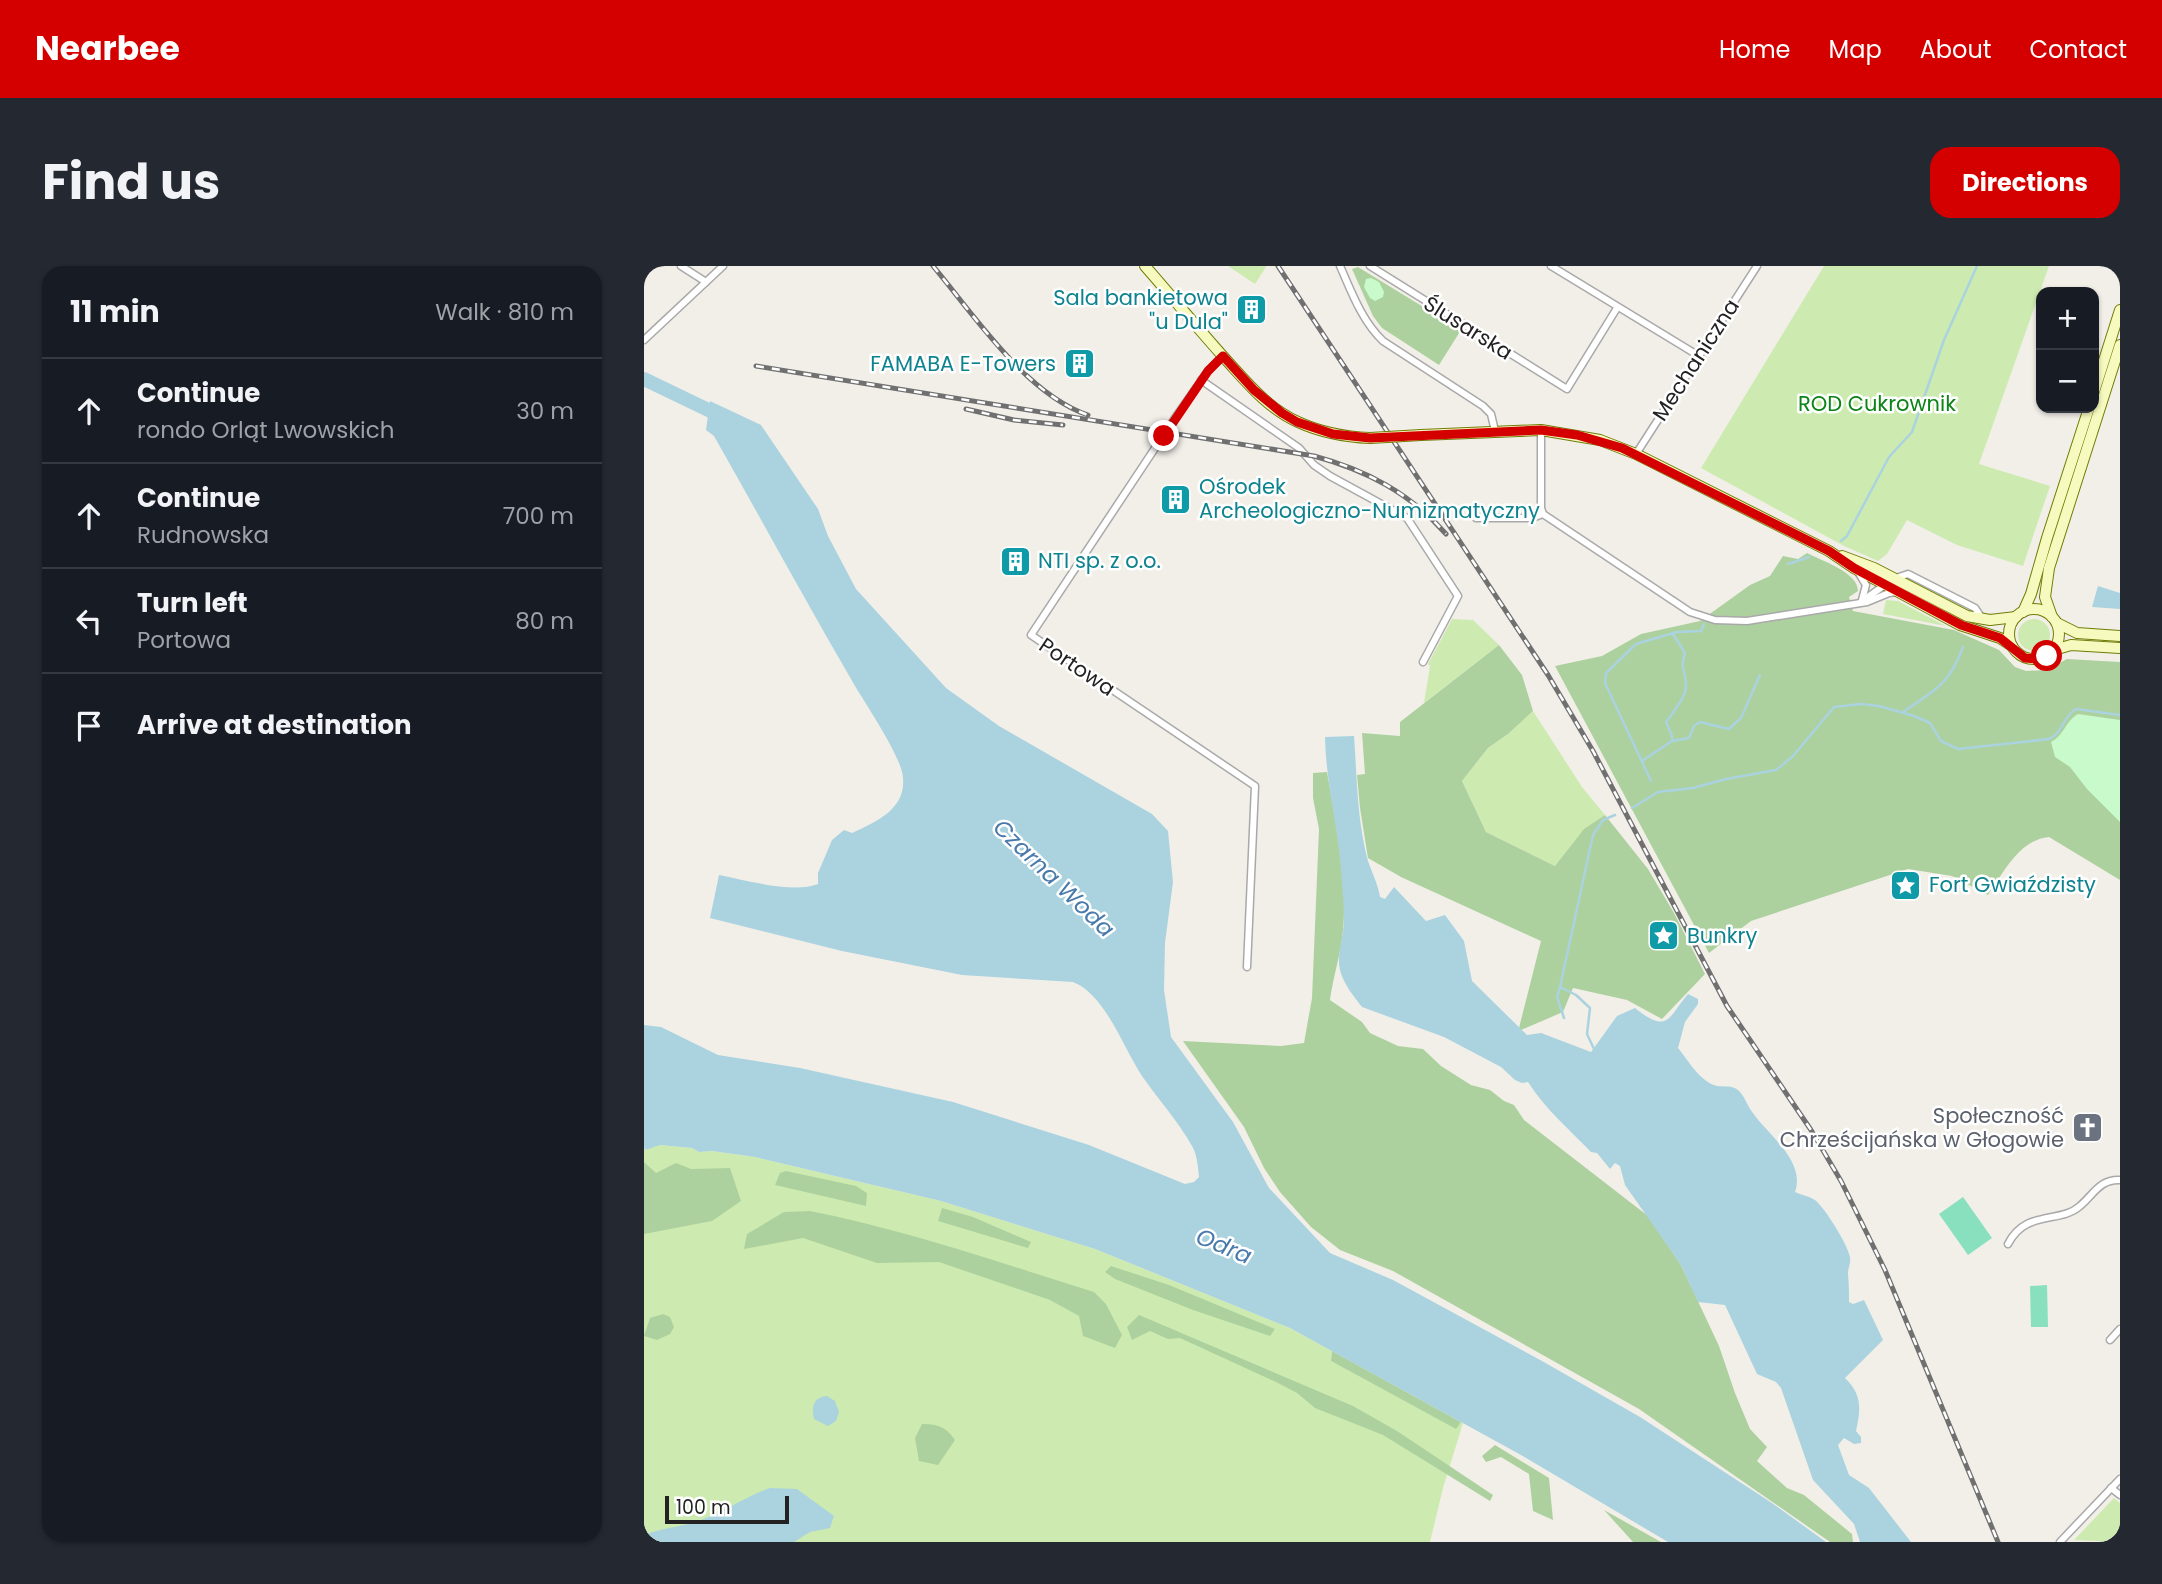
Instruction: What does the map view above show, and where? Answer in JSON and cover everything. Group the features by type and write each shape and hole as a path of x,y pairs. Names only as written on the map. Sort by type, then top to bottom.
{"main road":[{"path":"1145,266 1223,356 1267,402 1290,418 1333,434 1370,438 1541,430 1600,440 1636,454 1829,551 1861,563 1889,581 1900,592 1961,625 2000,638 2021,656 2043,658 2054,650 2071,645 2120,648"},
{"path":"2099,376 2120,310"},
{"path":"2054,650 2059,637 2045,597 2049,568 2120,345"},
{"path":"2012,646 2010,628 2031,594 2046,538 2087,413"},
{"path":"1829,551 1854,568 1966,616 1983,620 2038,610 2077,633 2120,636"}],"street":[{"path":"681,266 706,282"},
{"path":"644,340 723,266"},
{"path":"1340,266 1365,321 1373,332 1483,406 1491,414 1495,431"},
{"name":"Ślusarska","path":"1370,266 1567,389 1618,308"},
{"path":"1551,266 1699,356"},
{"name":"Mechaniczna","path":"1636,454 1757,266"},
{"name":"Portowa","path":"1223,356 1202,380 1031,635 1255,786 1247,967"},
{"path":"1202,380 1299,448 1314,465 1397,512 1413,526 1458,596 1423,662"},
{"path":"1541,430 1541,508 1544,514 1679,606 1715,620 1747,621 1874,601 1889,593 1900,592"},
{"path":"1476,518 1532,518 1544,514"},
{"path":"1854,568 1864,580 1866,590 1863,599 1857,604"},
{"path":"1857,604 1889,581"},
{"path":"2008,1244 2034,1220 2074,1211 2104,1182 2120,1180"},
{"path":"2110,1340 2120,1329"},
{"path":"2060,1542 2120,1479"},
{"path":"2111,1488 2120,1495"}],"green space":[{"path":"1228,266 1266,266 1266,267 1255,284"},
{"name":"ROD Cukrownik","path":"1824,266 2049,266 2042,287 2036,287 2036,303 1979,464 2050,486 2023,566 1957,545 1907,520 1887,554 1878,561 1844,546 1701,468"},
{"path":"1358,267 1461,330 1439,365 1382,328 1373,316 1352,269"},
{"path":"1366,279 1379,282 1384,292 1383,297 1375,301 1364,287"},
{"path":"1807,553 1852,578 1858,591 1849,597 1853,611 1954,630 1999,650 2015,667 2026,671 2046,670 2067,659 2120,662 2120,880 2049,837 2029,844 2013,858 1988,895 1952,876 1908,869 1751,921 1709,953 1555,666 1602,656 1641,634 1700,621 1750,585 1770,576 1783,556 1798,559"},
{"path":"1909,577 1975,613 1955,606 1900,578"},
{"path":"1886,600 1898,601 1946,626 1883,614"},
{"path":"1452,619 1473,620 1499,645 1424,703 1430,666 1428,664"},
{"path":"2034,619 2045,624 2050,635 2045,646 2034,651 2023,646 2018,635 2023,624"},
{"path":"1499,645 1522,675 1533,711 1488,748 1462,781 1486,832 1555,866 1584,829 1605,815 1648,869 1705,974 1662,1019 1627,1000 1573,988 1563,1012 1521,1030 1519,1028 1541,941 1401,877 1368,858 1357,775 1365,774 1362,733 1400,736 1400,722"},
{"path":"1533,711 1582,787 1605,815 1584,830 1555,866 1486,832 1462,781 1488,748"},
{"path":"2078,714 2120,720 2120,822 2087,789 2070,767 2055,757 2051,742"},
{"path":"1327,772 1344,890 1342,939 1330,1000 1362,1022 1370,1033 1398,1046 1423,1049 1441,1066 1471,1085 1490,1090 1514,1105 1524,1120 1648,1216 1681,1265 1719,1346 1750,1429 1767,1447 1757,1461 1787,1488 1804,1495 1852,1534 1853,1542 1830,1542 1639,1409 1393,1271 1340,1250 1311,1227 1280,1192 1264,1168 1244,1127 1183,1041 1281,1046 1304,1043 1312,998 1319,829 1313,798 1313,773"},
{"path":"659,1145 755,1157 941,1201 1095,1249 1290,1328 1332,1351 1331,1361 1455,1428 1463,1423 1430,1542 644,1542 644,1148 646,1150"},
{"path":"644,1162 656,1173 676,1163 691,1169 730,1168 741,1201 712,1221 644,1234"},
{"path":"786,1171 856,1186 867,1193 866,1206 775,1185 780,1173"},
{"path":"1963,1197 1992,1238 1968,1255 1939,1214"},
{"path":"942,1208 973,1217 1031,1242 1028,1248 938,1221"},
{"path":"810,1211 918,1237 1094,1292 1106,1304 1122,1335 1115,1348 1083,1336 1079,1316 1050,1300 939,1262 877,1263 803,1238 744,1249 747,1234 784,1212"},
{"path":"1111,1266 1169,1285 1275,1329 1270,1336 1193,1310 1115,1279 1105,1272"},
{"path":"2047,1285 2048,1327 2031,1327 2030,1286"},
{"path":"663,1314 670,1317 674,1327 670,1334 657,1340 644,1336 650,1318"},
{"path":"1139,1315 1353,1406 1397,1431 1493,1495 1490,1501 1383,1435 1315,1408 1297,1393 1276,1382 1180,1338 1168,1339 1150,1331 1132,1340 1127,1327"},
{"path":"1332,1351 1461,1422 1456,1429 1331,1361"},
{"path":"922,1424 941,1427 955,1440 938,1465 919,1461 915,1438"},
{"path":"1495,1445 1549,1478 1553,1520 1533,1511 1529,1474 1501,1457 1486,1462 1482,1456"},
{"path":"2114,1498 2120,1503 2120,1542 2074,1540"},
{"path":"1604,1510 1661,1542 1633,1542"}],"water":[{"name":"Odra","path":"710,401 761,425 818,509 828,536 856,589 946,688 999,726 1152,814 1168,831 1173,882 1165,943 1164,990 1171,1037 1233,1122 1269,1188 1330,1253 1393,1280 1640,1417 1772,1503 1826,1542 1668,1542 1521,1455 1290,1328 1095,1249 941,1201 755,1157 660,1145 646,1150 644,1148 644,1025 661,1027 718,1055 800,1068 953,1102 1089,1145 1185,1184 1194,1182 1199,1177 1195,1153 1142,1076 1113,1023 1095,998 1073,982 962,975 842,951 710,918 719,875 783,887 808,887 818,884 818,873 832,840 844,830 852,833 888,813 900,798 903,778 889,743 714,436 706,430"},
{"path":"2098,586 2120,593 2120,609 2092,607"},
{"path":"1354,736 1362,830 1368,861 1380,897 1385,899 1394,887 1426,921 1445,915 1464,941 1472,981 1527,1035 1541,1033 1591,1052 1617,1016 1635,1008 1661,1022 1671,1016 1688,994 1698,999 1698,1004 1685,1022 1678,1048 1705,1080 1717,1086 1738,1090 1784,1149 1795,1170 1795,1192 1819,1204 1836,1227 1848,1251 1849,1302 1853,1304 1864,1300 1883,1340 1845,1378 1855,1390 1859,1402 1856,1431 1861,1437 1861,1443 1854,1444 1844,1438 1838,1445 1849,1475 1869,1488 1911,1542 1860,1542 1854,1524 1813,1480 1781,1388 1776,1382 1757,1374 1725,1305 1698,1302 1681,1265 1625,1185 1620,1166 1615,1163 1610,1169 1597,1153 1591,1152 1550,1110 1528,1082 1515,1080 1501,1067 1444,1037 1362,1007 1352,994 1339,965 1344,926 1341,865 1325,737"},
{"path":"827,1396 835,1401 839,1412 836,1421 828,1426 814,1419 813,1410 816,1400"},
{"path":"770,1488 797,1489 834,1516 830,1528 810,1532 794,1542 644,1542 644,1535 698,1521"}],"waterway":[{"path":"1841,541 1847,536 1889,457 1912,432 1944,340 1977,266"},
{"name":"Czarna Woda","path":"644,379 725,418"},
{"path":"1788,564 1809,557"},
{"path":"1651,781 1605,683 1606,673 1636,644 1677,632 1701,631 1704,624"},
{"path":"1642,761 1672,741 1666,722 1684,696 1685,653 1673,634"},
{"path":"1903,712 1940,686 1958,660 1963,647"},
{"path":"1672,741 1689,738 1694,726 1700,722 1729,729 1741,718 1760,675"},
{"path":"1632,808 1658,792 1693,788 1776,770 1793,756 1834,707 1861,704 1879,706 1914,716 1930,723 1941,741 1958,749 2049,739 2076,709 2120,715"},
{"path":"1594,1049 1587,1034 1590,1008 1576,995 1560,987 1593,835 1603,820 1615,815"},
{"path":"1560,987 1557,997 1564,1018"}],"railway":[{"path":"933,266 1023,372 1065,405 1088,415"},
{"path":"1278,266 1548,675 1593,751 1727,1006 1811,1130 1841,1181 1885,1270 1998,1542"},
{"path":"756,366 1314,456 1352,468 1386,485 1418,506 1446,534"},
{"path":"966,409 1014,420 1063,425"}],"place":[{"name":"Sala bankietowa \"u Dula\"","path":"1251,310"},
{"name":"FAMABA E-Towers","path":"1079,364"},
{"name":"Ośrodek Archeologiczno-Numizmatyczny","path":"1176,499"},
{"name":"NTI sp. z o.o.","path":"1015,561"},
{"name":"Fort Gwiaździsty","path":"1906,885"},
{"name":"Bunkry","path":"1664,936"},
{"name":"Społeczność Chrześcijańska w Głogowie","path":"2087,1128"}],"route":[{"path":"1164,436 1208,371 1223,356 1254,390 1282,413 1297,422 1333,434 1370,438 1541,430 1600,440 1636,454 1829,551 1854,568 1961,625 2006,641 2025,658 2039,659 2047,656"}]}
